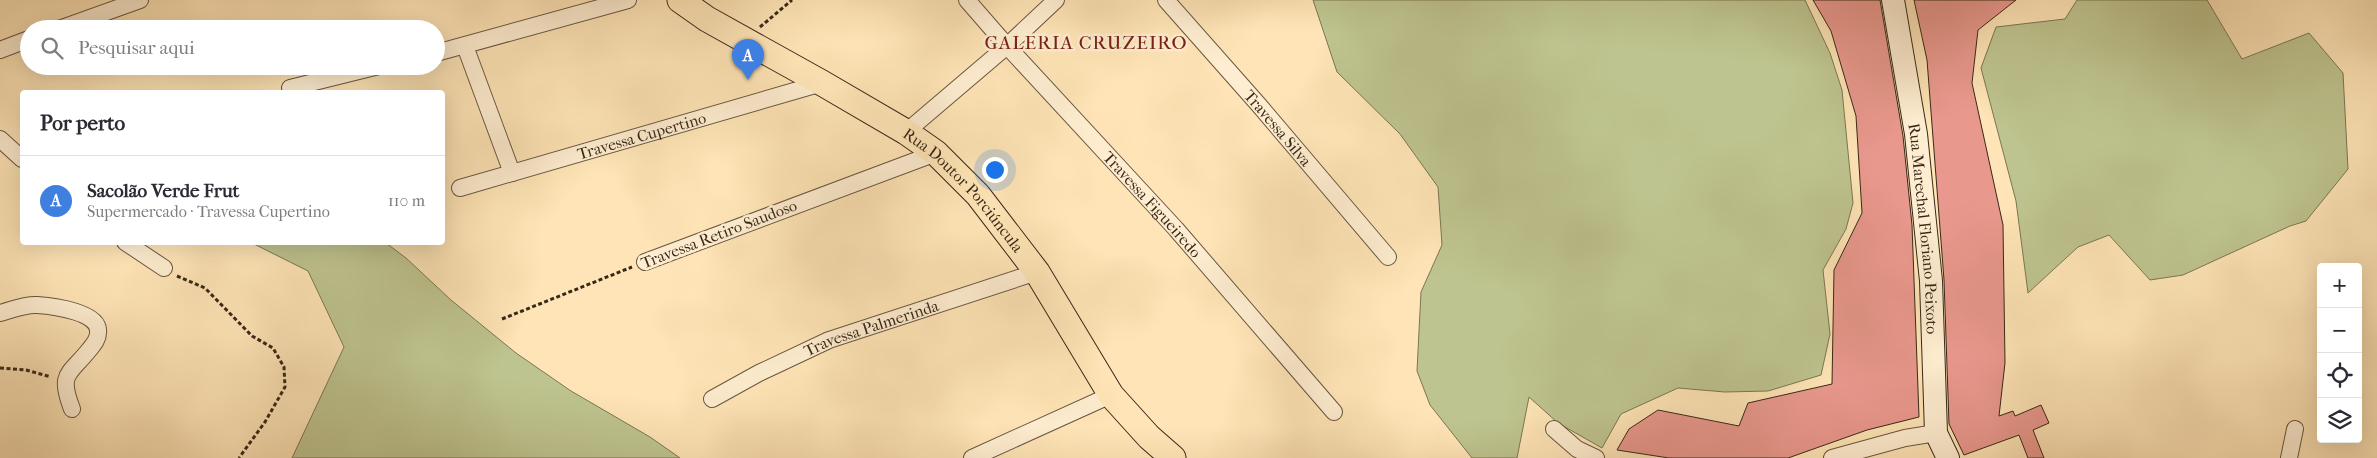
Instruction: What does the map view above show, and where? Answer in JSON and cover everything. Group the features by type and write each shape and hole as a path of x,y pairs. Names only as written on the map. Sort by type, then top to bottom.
{"main road":[{"name":"Rua Doutor Porciúncula","path":"680,0 707,19 822,82 906,132 936,153 978,195 1037,272 1111,395 1148,438 1173,458"},
{"name":"Rua Marechal Floriano Peixoto","path":"1893,0 1916,134 1931,281 1936,433 1948,458"}],"street":[{"path":"84,20 140,0"},
{"path":"445,50 628,0"},
{"name":"Travessa Figueiredo","path":"967,0 1176,229 1334,412"},
{"path":"906,132 1007,46 1056,0"},
{"name":"Travessa Silva","path":"1166,0 1258,104 1388,257"},
{"path":"0,50 20,42"},
{"path":"465,46 512,173"},
{"path":"290,88 343,75"},
{"name":"Travessa Cupertino","path":"460,188 822,82"},
{"path":"0,139 20,157"},
{"name":"Travessa Retiro Saudoso","path":"645,262 936,153"},
{"path":"130,245 164,268"},
{"name":"Travessa Palmerinda","path":"712,398 759,373 829,340 1037,272"},
{"path":"0,313 37,305 70,311 94,320 99,332 95,342 68,372 64,381 72,409"},
{"path":"972,458 1111,395"},
{"path":"2289,458 2295,428"},
{"path":"1554,429 1577,449 1596,458"},
{"path":"1832,458 1905,438 1936,433"}],"path":[{"path":"745,40 792,0"},
{"name":"Travessa Retiro Saudoso","path":"502,319 645,262"},
{"path":"164,268 184,280 205,288 252,336 273,348 284,367 285,387 239,458"},
{"path":"0,368 26,370 64,381"}],"green space":[{"path":"1313,0 1805,0 1830,53 1842,90 1853,203 1846,229 1823,270 1830,334 1821,375 1768,391 1725,392 1678,388 1621,414 1602,448 1558,423 1529,397 1517,458 1472,458 1430,405 1417,371 1421,292 1442,245 1438,187 1400,134 1337,72"},
{"path":"2077,0 2207,0 2242,59 2309,33 2343,73 2348,169 2306,221 2290,226 2183,275 2150,280 2109,235 2078,247 2028,293 2016,201 1981,68 1996,27 2065,19"},
{"path":"256,245 389,245 406,258 451,300 516,353 571,391 650,437 680,458 292,458 344,347 308,271"}],"building":[{"path":"1813,0 1880,0 1903,136 1912,225 1919,417 1867,430 1788,458 1669,458 1617,450 1629,429 1658,410 1739,426 1748,403 1832,384 1834,270 1862,213 1856,116 1831,31"},
{"path":"1914,0 2016,0 1978,30 1972,83 2003,225 2005,363 1999,416 2013,411 2015,416 2041,405 2049,423 2033,430 2044,458 2028,458 2019,435 1964,455 1949,424 1944,280 1927,60"}],"place":[{"name":"Sacolão Verde Frut","path":"748,80"}],"district":[{"name":"GALERIA CRUZEIRO","path":"1086,43"}]}
